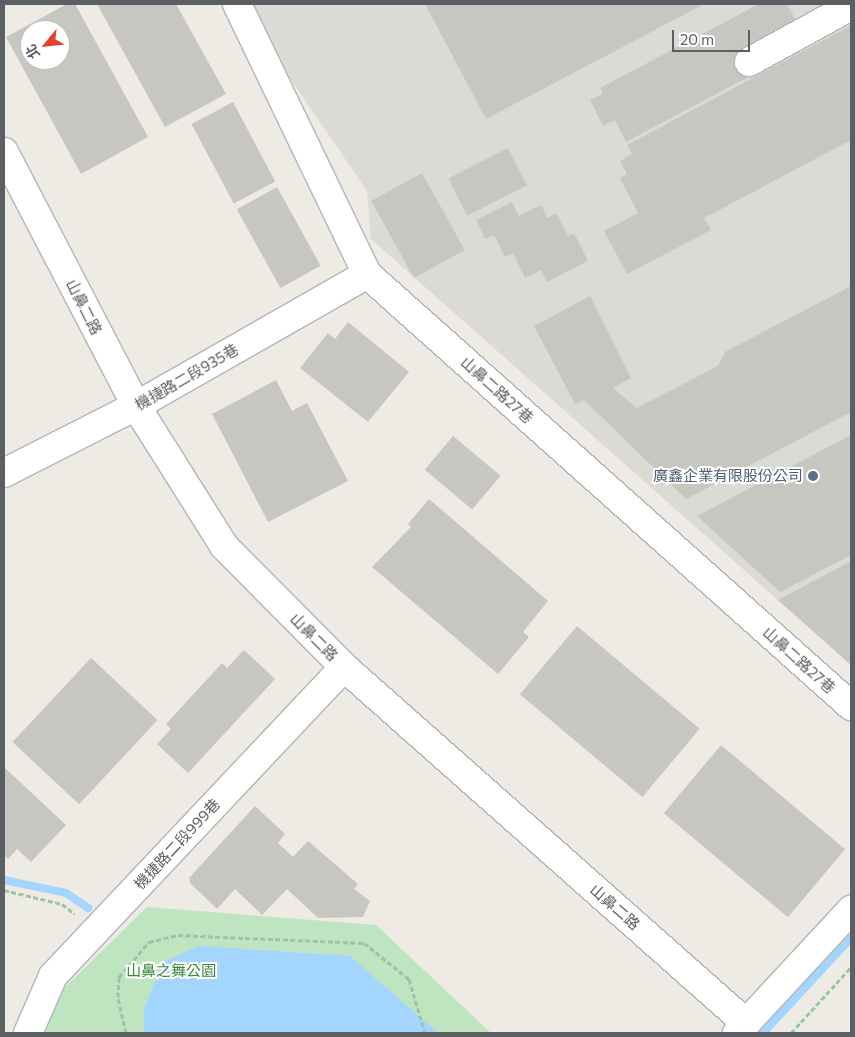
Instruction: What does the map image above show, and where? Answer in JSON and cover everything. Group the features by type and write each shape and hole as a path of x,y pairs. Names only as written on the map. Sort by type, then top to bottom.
{"street":[{"name":"山鼻二路27巷","path":"237,4 366,274 851,706"},
{"path":"750,62 851,6"},
{"name":"山鼻二路","path":"4,152 136,406 224,546 344,667 741,1028"},
{"name":"機捷路二段935巷","path":"4,473 136,406 366,274"},
{"name":"機捷路二段999巷","path":"28,1033 53,976 344,667"},
{"path":"741,1028 851,910"}],"path":[{"path":"4,890 62,904 96,930"},
{"path":"126,1033 118,997 119,977 149,942 178,935 364,943 409,979 425,1033"},
{"path":"791,1033 851,968"}],"shaded area":[{"path":"249,4 851,4 851,665 371,239 367,191 262,37"}],"green space":[{"name":"山鼻之舞公園","path":"147,907 376,925 491,1033 45,1033 61,991"}],"water":[{"path":"199,946 350,956 438,1033 144,1033 144,1008 163,962"}],"building":[{"path":"67,4 75,4 148,137 81,174 24,70 70,70 70,20 37,20"},
{"path":"97,4 176,4 226,94 165,127"},
{"path":"425,4 704,4 486,119"},
{"path":"759,4 787,4 809,45 626,142 615,120 603,126 590,100 603,94 600,88"},
{"path":"850,26 851,140 704,218 711,230 627,274 604,231 638,213 620,178 627,174 620,161 632,154 627,145"},
{"path":"20,29 20,63 6,37"},
{"path":"233,102 275,181 234,204 192,124"},
{"path":"508,148 527,185 467,216 448,178"},
{"path":"422,173 465,250 414,278 371,201"},
{"path":"277,187 321,266 280,288 237,209"},
{"path":"512,202 519,216 541,205 548,218 556,213 568,236 574,233 588,261 547,282 541,270 525,278 513,253 505,257 494,235 485,239 476,220"},
{"path":"851,286 851,412 686,499 584,400 575,404 534,326 590,296 631,378 613,388 637,408 718,366 725,352"},
{"path":"348,322 409,372 368,422 300,368 328,333 335,339"},
{"path":"276,380 292,411 307,403 348,481 268,522 212,414"},
{"name":"廣鑫企業有限股份公司","path":"851,435 851,555 780,592 697,516"},
{"path":"453,436 500,476 472,510 425,470"},
{"path":"429,499 548,601 523,632 529,637 498,674 372,567 411,527 408,524"},
{"path":"851,561 851,665 778,600"},
{"path":"577,626 700,729 642,797 520,694"},
{"path":"244,650 275,679 188,773 157,744 171,729 166,724 222,663 227,668"},
{"path":"91,658 158,720 79,804 13,742"},
{"path":"721,745 845,849 788,917 664,813"},
{"path":"4,767 66,825 31,862 17,849 8,859 4,855"},
{"path":"255,806 285,834 278,843 293,857 308,841 358,884 354,889 370,901 363,917 318,918 287,889 262,915 235,889 217,909 190,883 189,878"}],"waterway":[{"path":"4,880 66,893 88,908"},
{"path":"763,1033 851,938"}],"place":[{"name":"廣鑫企業有限股份公司","path":"813,476"}]}
